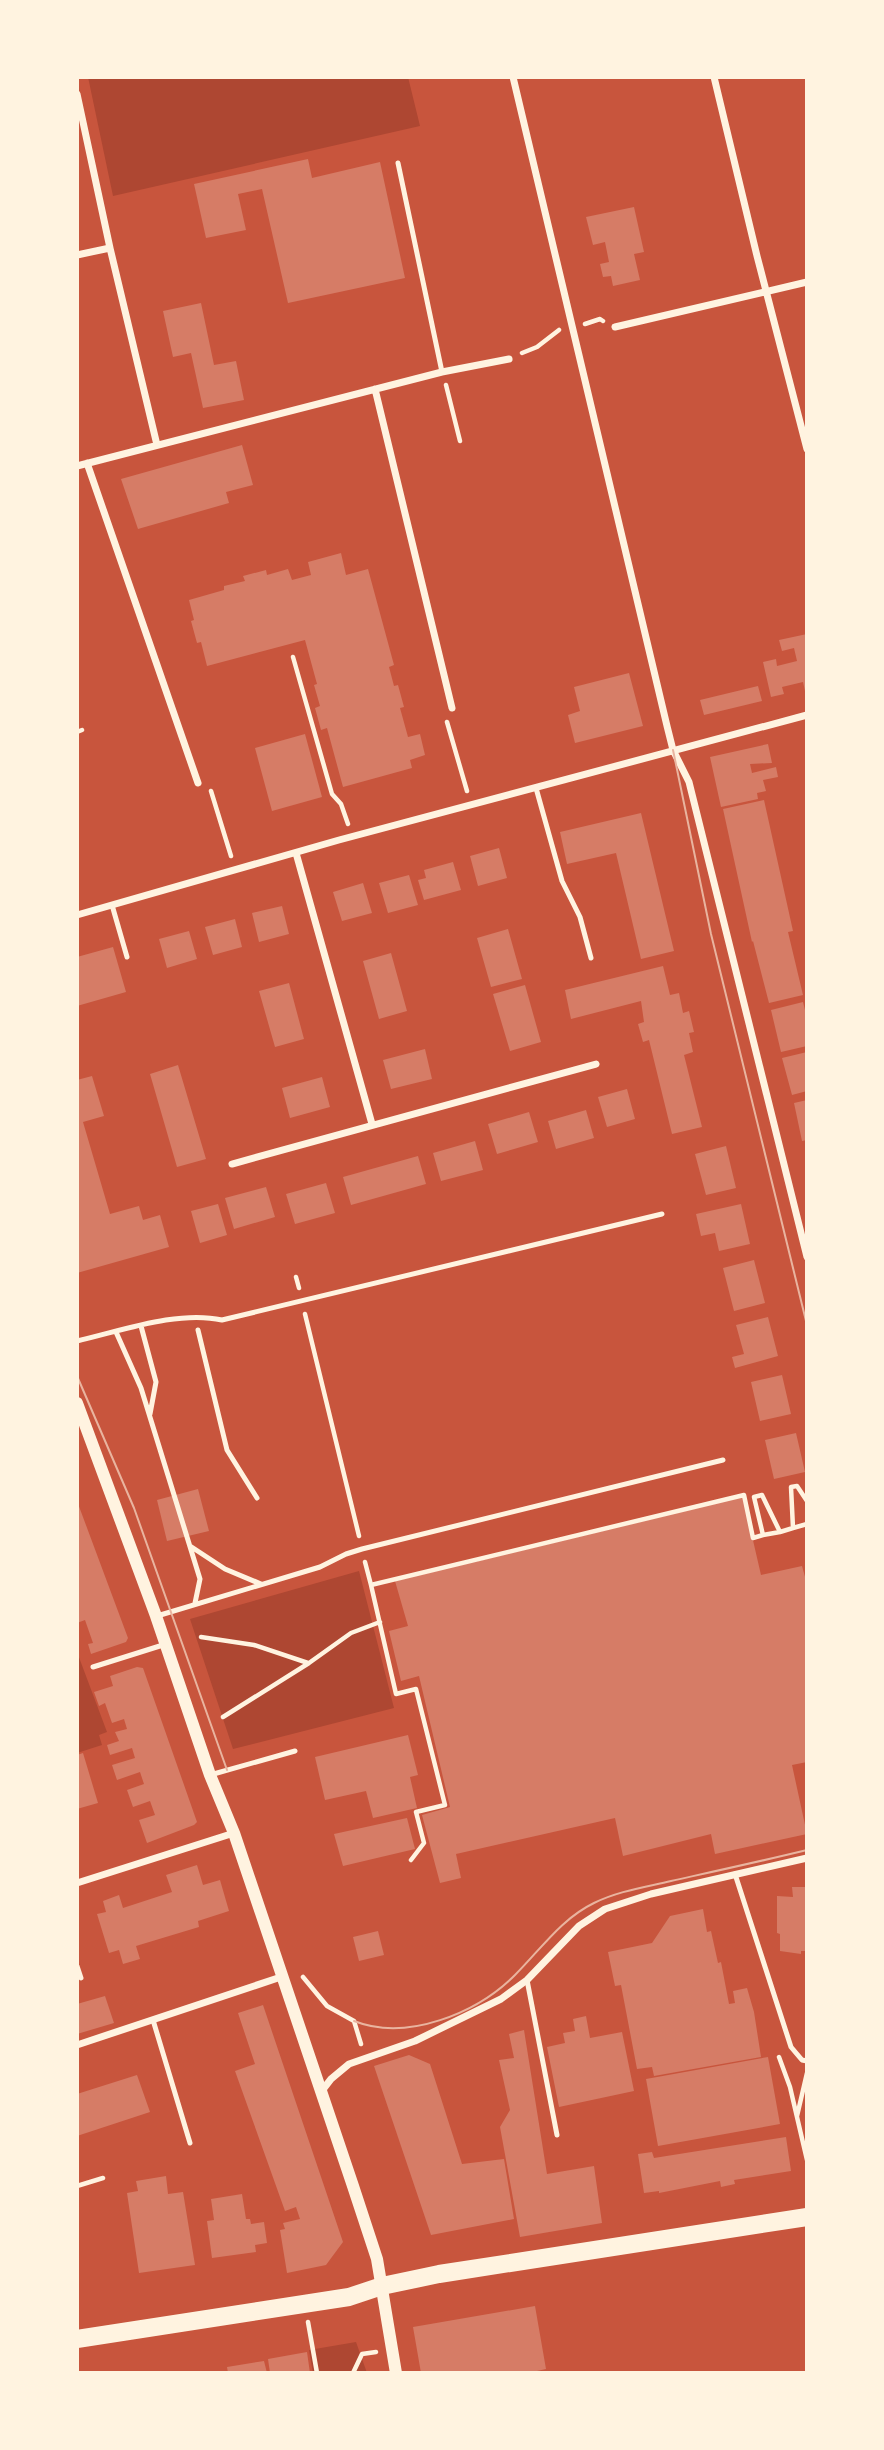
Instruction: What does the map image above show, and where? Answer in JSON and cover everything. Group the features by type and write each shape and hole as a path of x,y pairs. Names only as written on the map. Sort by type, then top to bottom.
{"main road":[{"path":"77,2339 349,2297 382,2286 439,2274 807,2217"}],"street":[{"path":"513,77 673,750 690,782 807,1257"},
{"path":"715,77 757,256 807,449"},
{"path":"77,96 157,445"},
{"path":"77,255 110,248"},
{"path":"615,327 807,282"},
{"path":"77,466 442,372 509,359"},
{"path":"375,389 452,708"},
{"path":"87,463 198,783"},
{"path":"77,915 807,715"},
{"path":"296,853 372,1124"},
{"path":"232,1164 596,1064"},
{"path":"77,1403 156,1616 210,1775 234,1833 377,2259 396,2373"},
{"path":"77,1883 234,1833"},
{"path":"321,2092 349,2064 415,2041 492,2004 527,1980 579,1926 606,1909 625,1901 807,1858"},
{"path":"77,2045 282,1977"}],"lane":[{"path":"398,163 442,372"},
{"path":"536,788 562,881 580,917 591,958"},
{"path":"112,905 127,957"},
{"path":"77,1341 182,1318 207,1317 222,1320 662,1214"},
{"path":"141,1326 156,1382 150,1417"},
{"path":"198,1330 227,1450 257,1498"},
{"path":"116,1332 141,1388 200,1579 195,1603"},
{"path":"156,1616 320,1567 362,1549 723,1460"},
{"path":"190,1546 225,1569 261,1584"},
{"path":"93,1667 166,1644"},
{"path":"210,1775 295,1751"},
{"path":"735,1874 792,2048 802,2060 807,2061"},
{"path":"77,1966 81,1978"},
{"path":"527,1980 557,2135"},
{"path":"153,2020 190,2143"}],"path":[{"path":"442,372 460,441"},
{"path":"293,657 332,794 341,804 349,824 335,827"},
{"path":"452,708 444,710 472,805"},
{"path":"198,783 210,788 235,870"},
{"path":"296,1277 396,1694 416,1689 445,1805 416,1812 424,1843 411,1860"},
{"path":"793,1528 792,1487 797,1486 807,1501"},
{"path":"371,1585 744,1494 753,1538 807,1524"},
{"path":"764,1535 754,1497 762,1495 780,1532"},
{"path":"223,1717 309,1664 351,1633 380,1622"},
{"path":"201,1637 254,1645 309,1664"},
{"path":"354,2021 365,2057"},
{"path":"797,2117 807,2073"},
{"path":"77,2186 103,2178"},
{"path":"305,2304 317,2373"},
{"path":"353,2373 362,2354 391,2349"}],"shaded area":[{"path":"88,77 408,77 420,126 113,196"},
{"path":"359,1571 394,1708 233,1749 190,1619"},
{"path":"77,1652 107,1732 99,1735 102,1745 77,1753"},
{"path":"356,2342 367,2373 313,2373 309,2350"}],"building":[{"path":"308,159 312,178 380,162 405,278 288,303 262,189 238,194 246,230 206,238 194,184"},
{"path":"634,207 644,252 634,254 640,280 613,286 611,276 603,277 600,264 609,262 605,242 593,245 586,217"},
{"path":"201,303 214,365 236,361 244,400 203,408 191,353 173,357 163,311"},
{"path":"242,445 253,485 226,492 229,503 138,529 121,479"},
{"path":"341,553 346,575 368,569 394,665 389,667 394,686 398,685 404,707 400,708 408,737 420,734 425,755 410,760 412,768 343,787 327,728 321,730 315,708 320,706 314,685 317,684 305,640 207,666 201,642 197,643 191,621 194,620 189,600 224,590 224,586 245,581 243,576 266,570 267,575 288,569 292,580 311,575 308,562"},
{"path":"807,634 807,690 805,691 803,682 782,687 784,694 771,697 763,662 776,659 777,666 797,661 794,648 782,651 779,640"},
{"path":"629,673 643,726 575,743 568,715 580,711 574,687"},
{"path":"758,686 762,701 704,715 700,700"},
{"path":"305,734 322,797 272,811 255,748"},
{"path":"768,744 772,763 750,764 752,773 776,767 778,777 763,780 766,791 757,793 758,799 721,807 710,757"},
{"path":"764,800 793,931 788,932 803,995 769,1003 752,942 723,809"},
{"path":"641,813 674,951 641,959 616,853 567,864 560,832"},
{"path":"499,848 507,878 478,886 470,856"},
{"path":"453,862 461,890 424,900 418,880 426,878 424,870"},
{"path":"409,875 418,905 388,913 379,883"},
{"path":"363,883 372,913 342,921 333,892"},
{"path":"282,906 289,934 259,942 252,913"},
{"path":"235,919 242,947 213,955 205,927"},
{"path":"508,929 522,979 491,987 477,938"},
{"path":"189,931 197,959 167,968 159,939"},
{"path":"113,947 126,992 77,1006 77,957"},
{"path":"391,953 407,1011 379,1019 363,961"},
{"path":"663,966 670,995 679,993 683,1013 689,1011 694,1032 689,1033 693,1052 684,1055 702,1127 672,1134 649,1040 643,1042 638,1024 644,1022 641,1001 571,1019 565,990"},
{"path":"289,983 304,1039 275,1047 259,991"},
{"path":"525,985 541,1042 510,1051 493,994"},
{"path":"803,1002 807,1018 807,1046 781,1052 771,1010"},
{"path":"425,1049 432,1079 391,1089 383,1060"},
{"path":"807,1052 807,1091 792,1095 782,1058"},
{"path":"178,1065 206,1159 177,1167 150,1074"},
{"path":"92,1076 104,1116 83,1122 110,1214 139,1206 143,1220 160,1215 169,1247 77,1273 77,1080"},
{"path":"322,1077 330,1107 290,1118 282,1088"},
{"path":"627,1089 635,1119 607,1127 598,1097"},
{"path":"807,1100 807,1140 802,1141 794,1103"},
{"path":"586,1110 594,1138 556,1149 548,1121"},
{"path":"529,1112 538,1142 497,1154 488,1124"},
{"path":"475,1141 483,1170 441,1181 433,1153"},
{"path":"726,1146 736,1188 706,1195 695,1154"},
{"path":"418,1156 426,1184 351,1205 343,1177"},
{"path":"326,1183 335,1213 295,1224 286,1194"},
{"path":"266,1187 275,1217 234,1229 225,1198"},
{"path":"218,1204 227,1235 200,1243 191,1211"},
{"path":"741,1204 750,1244 719,1251 715,1233 701,1236 696,1214"},
{"path":"754,1260 765,1303 734,1311 723,1268"},
{"path":"768,1317 778,1356 735,1368 732,1357 744,1354 736,1325"},
{"path":"782,1375 791,1414 760,1421 751,1382"},
{"path":"796,1433 805,1472 774,1479 765,1440"},
{"path":"198,1489 209,1531 167,1541 157,1500"},
{"path":"743,1497 761,1575 802,1566 807,1584 807,1762 792,1765 807,1834 715,1854 711,1834 623,1856 615,1818 456,1854 461,1878 440,1883 422,1815 450,1807 419,1676 401,1681 389,1631 408,1626 395,1581"},
{"path":"77,1501 128,1638 126,1642 91,1654 88,1644 93,1643 85,1620 77,1623"},
{"path":"137,1667 143,1668 197,1822 147,1843 139,1820 155,1815 150,1801 133,1807 127,1790 144,1784 140,1772 117,1780 112,1765 135,1758 132,1748 110,1755 107,1745 119,1741 115,1732 127,1729 124,1719 112,1723 105,1703 99,1706 94,1692 113,1686 110,1676"},
{"path":"408,1735 418,1775 410,1777 417,1808 373,1818 366,1791 325,1800 315,1757"},
{"path":"83,1753 98,1803 77,1809 77,1755"},
{"path":"407,1818 415,1849 343,1866 334,1834"},
{"path":"197,1865 203,1885 220,1880 229,1911 198,1921 199,1927 136,1946 140,1959 123,1964 119,1950 109,1953 97,1914 106,1912 103,1901 119,1895 123,1908 172,1892 166,1875"},
{"path":"792,1887 807,1887 807,1951 801,1951 801,1954 780,1951 780,1934 777,1933 777,1896 793,1897"},
{"path":"703,1909 707,1932 711,1931 718,1963 721,1962 729,2004 735,2003 733,1991 747,1988 761,2057 654,2076 652,2067 637,2069 621,1985 615,1986 608,1952 652,1943 670,1916"},
{"path":"378,1931 384,1955 359,1961 353,1937"},
{"path":"105,1996 114,2023 77,2034 77,2004"},
{"path":"263,2005 343,2242 326,2265 287,2273 280,2230 285,2229 283,2223 300,2219 296,2207 285,2211 235,2071 255,2064 238,2013"},
{"path":"586,2016 590,2038 622,2032 634,2091 559,2107 547,2047 565,2043 563,2033 575,2031 573,2019"},
{"path":"524,2030 547,2174 594,2166 602,2223 520,2237 500,2127 510,2110 499,2060 514,2058 509,2034"},
{"path":"409,2055 430,2064 462,2164 504,2159 514,2219 431,2235 374,2066"},
{"path":"768,2057 780,2124 658,2146 646,2079"},
{"path":"137,2075 150,2112 77,2136 77,2094"},
{"path":"786,2137 791,2171 734,2180 735,2184 721,2187 720,2181 659,2193 644,2193 638,2154 652,2152 654,2158"},
{"path":"166,2176 168,2194 183,2192 195,2265 139,2273 127,2193 138,2191 136,2181"},
{"path":"242,2194 246,2219 250,2219 251,2224 264,2222 267,2243 255,2245 256,2252 212,2258 207,2221 214,2220 211,2199"},
{"path":"535,2306 546,2369 537,2373 421,2373 413,2327"},
{"path":"307,2352 310,2373 270,2373 268,2359"},
{"path":"264,2361 267,2373 228,2373 227,2367"}],"tram line":[{"path":"673,750 711,934 807,1325"},
{"path":"77,1376 134,1508 227,1770"},
{"path":"354,2021 375,2027 396,2028 440,2020 461,2012 499,1989 561,1926 594,1903 632,1890 807,1850"}]}
